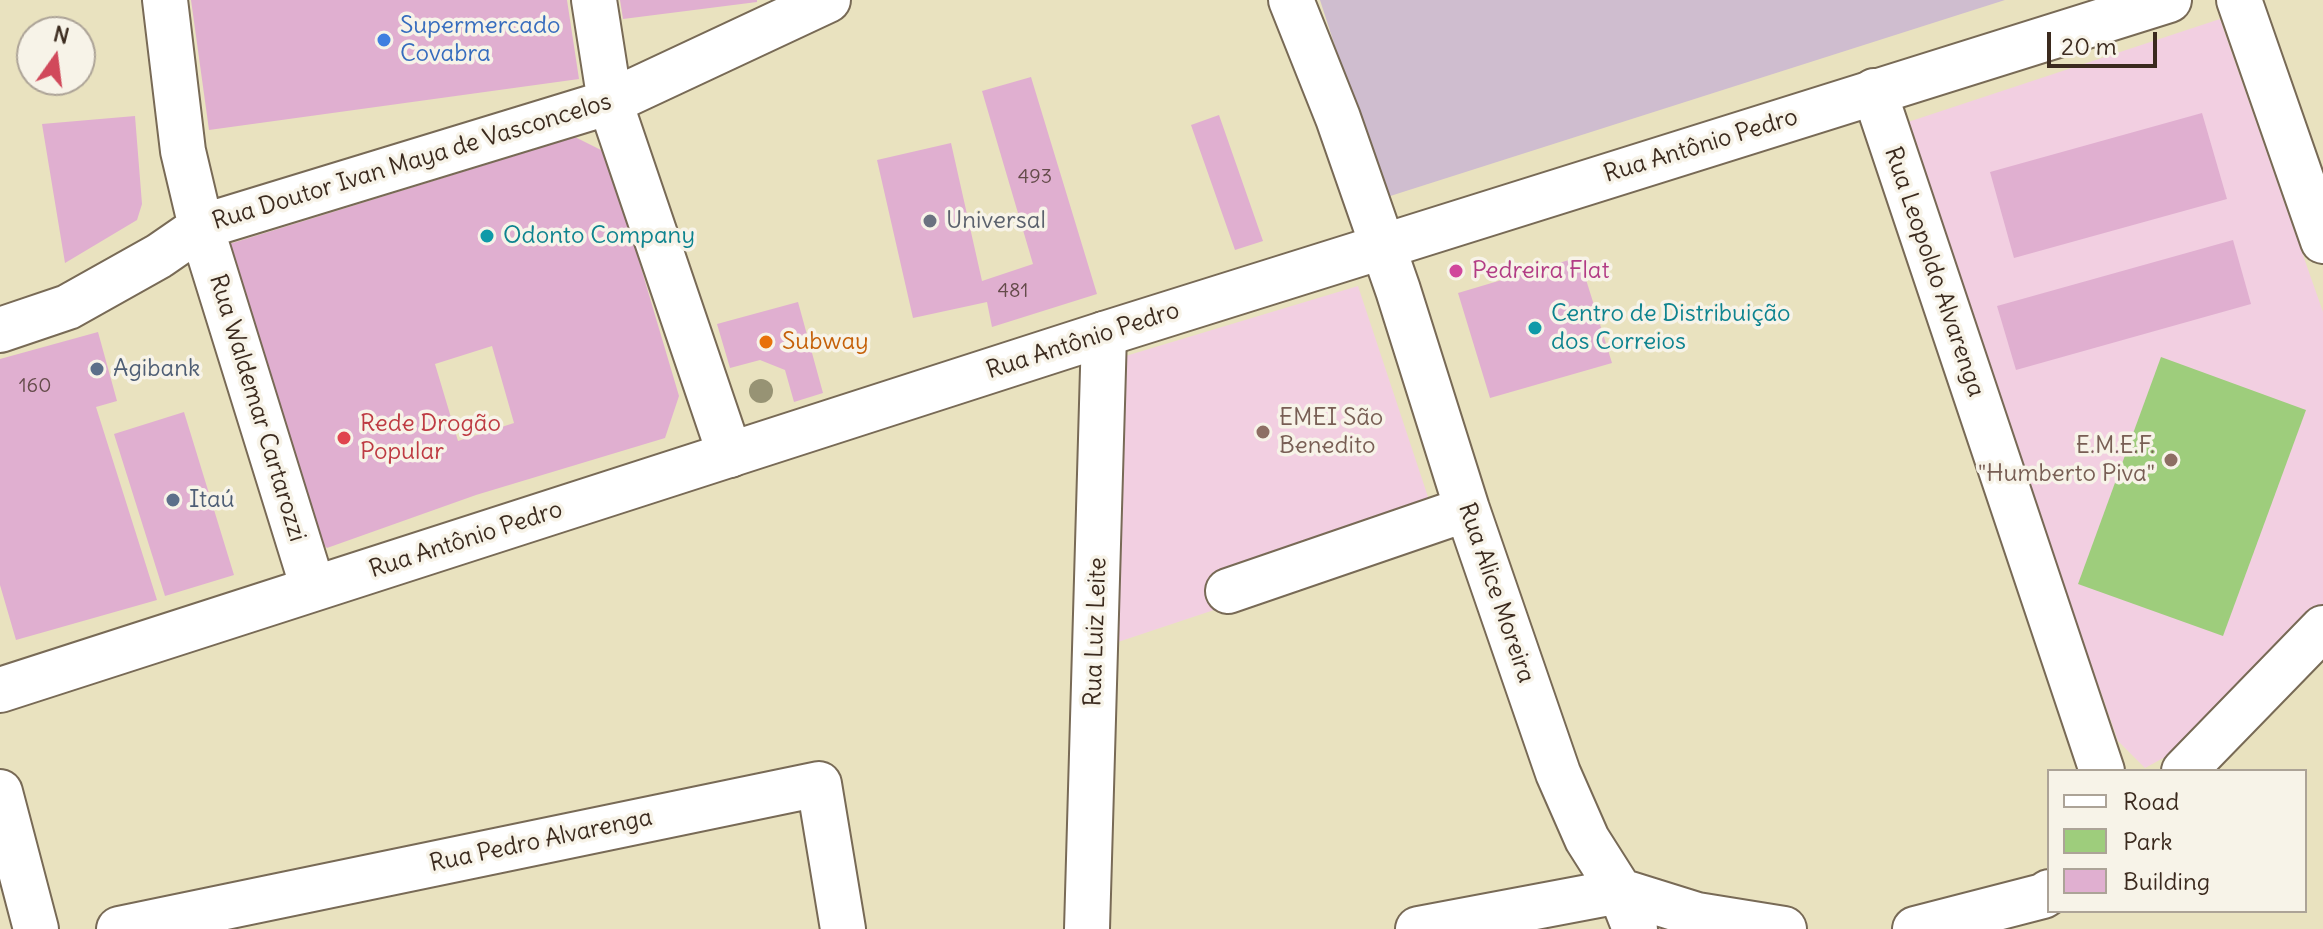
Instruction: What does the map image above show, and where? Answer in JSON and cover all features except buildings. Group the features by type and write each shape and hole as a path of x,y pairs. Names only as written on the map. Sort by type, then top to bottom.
{"street":[{"name":"Rua Waldemar Cartarozzi","path":"165,0 183,151 201,227 313,588"},
{"path":"594,0 610,102 730,455"},
{"name":"Rua Doutor Ivan Maya de Vasconcelos","path":"0,330 68,307 201,227 610,102 828,0"},
{"name":"Rua Alice Moreira","path":"1291,0 1338,118 1558,773 1587,839 1628,910"},
{"name":"Rua Antônio Pedro","path":"0,690 1104,334 2169,0"},
{"path":"2239,0 2323,241"},
{"name":"Rua Leopoldo Alvarenga","path":"1874,91 2101,769"},
{"name":"Rua Luiz Leite","path":"1087,929 1104,334"},
{"path":"1228,591 1467,509"},
{"path":"2186,769 2323,628"},
{"name":"Rua Pedro Alvarenga","path":"119,929 819,784 843,929"},
{"path":"0,792 36,929"},
{"path":"1915,929 2047,893"},
{"path":"1418,929 1628,910 1697,915 1784,929"}],"shaded area":[{"path":"1320,0 2005,0 1384,198"},
{"name":"E.M.E.F. \"Humberto Piva\"","path":"2220,19 2323,312 2323,609 2167,756 2145,768 2118,741 1902,124"},
{"name":"EMEI São Benedito","path":"1358,286 1431,506 1220,608 1118,642 1119,358"}],"green space":[{"path":"2161,357 2306,410 2223,636 2078,584"}],"place":[{"name":"Supermercado Covabra","path":"384,40"},
{"name":"Universal","path":"930,221"},
{"name":"Odonto Company","path":"487,236"},
{"name":"Pedreira Flat","path":"1456,271"},
{"name":"Centro de Distribuição dos Correios","path":"1535,328"},
{"name":"Subway","path":"766,342"},
{"name":"Agibank","path":"97,369"},
{"name":"EMEI São Benedito","path":"1263,432"},
{"name":"Rede Drogão Popular","path":"344,438"},
{"name":"E.M.E.F. \"Humberto Piva\"","path":"2171,460"},
{"name":"Itaú","path":"173,500"}]}
